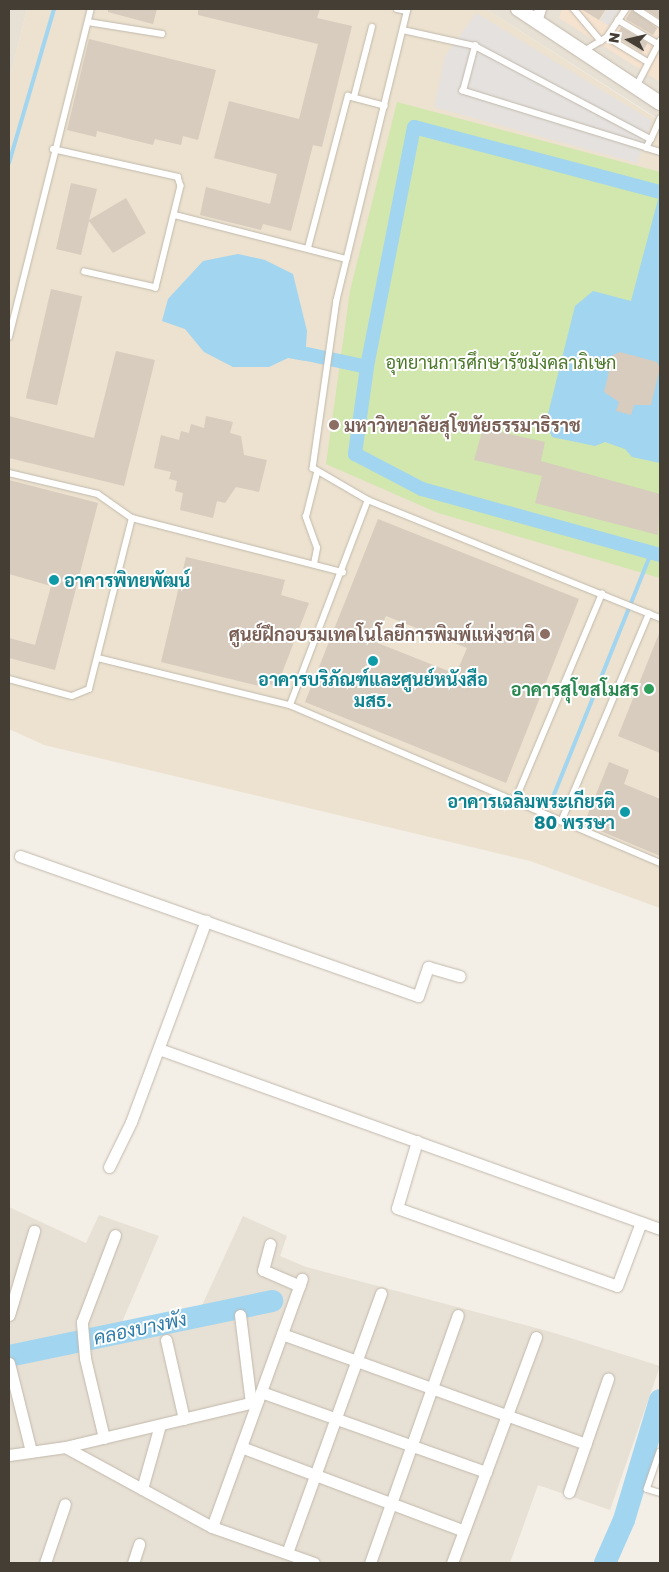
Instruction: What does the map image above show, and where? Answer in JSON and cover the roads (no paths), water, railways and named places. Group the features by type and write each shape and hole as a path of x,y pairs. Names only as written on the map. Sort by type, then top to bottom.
{"street":[{"path":"518,9 538,15 582,52 660,103"},
{"path":"20,856 418,996 428,967 460,976"},
{"path":"109,1167 160,1050 206,920"},
{"path":"160,1050 660,1229"},
{"path":"417,1141 397,1208 617,1286 641,1222"},
{"path":"9,1315 34,1231"},
{"path":"104,1438 85,1358 82,1322 115,1235"},
{"path":"212,1527 257,1399 301,1283 263,1270 270,1244"},
{"path":"287,1554 381,1294"},
{"path":"370,1563 458,1314"},
{"path":"240,1315 257,1399"},
{"path":"282,1334 586,1444"},
{"path":"452,1563 536,1337"},
{"path":"166,1340 184,1419"},
{"path":"9,1363 31,1451"},
{"path":"569,1492 608,1379"},
{"path":"9,1455 65,1447 184,1419 257,1399 336,1419 486,1472"},
{"path":"142,1489 160,1425"},
{"path":"65,1447 212,1527 314,1563"},
{"path":"241,1447 464,1531"},
{"path":"44,1563 65,1504"},
{"path":"132,1563 139,1544"}],"lane":[{"path":"9,338 53,149 91,9"},
{"path":"397,9 408,10 346,259 330,344 312,462 317,473 368,500 660,618"},
{"path":"574,9 601,41"},
{"path":"582,52 607,37 626,9"},
{"path":"637,9 660,24"},
{"path":"618,20 659,43 636,87"},
{"path":"88,22 162,34"},
{"path":"354,98 372,27"},
{"path":"403,30 475,46 651,139"},
{"path":"607,37 648,62"},
{"path":"475,46 462,91 660,152"},
{"path":"308,248 348,96 385,106"},
{"path":"647,148 660,119"},
{"path":"53,149 178,177 175,215 156,288 85,272"},
{"path":"175,215 346,259"},
{"path":"9,473 98,494 132,518 343,572"},
{"path":"314,564 317,548 306,517 317,473"},
{"path":"290,706 343,572 368,500"},
{"path":"9,679 72,696 89,689 132,518"},
{"path":"514,803 602,594"},
{"path":"561,822 649,614"},
{"path":"98,658 290,706 514,803 660,863"},
{"path":"660,1452 647,1489 660,1493"}],"water":[{"path":"660,192 660,463 632,457 625,449 605,442 595,446 552,437 546,422 575,306 593,291 631,301"},
{"path":"238,254 265,260 293,274 307,331 305,361 288,358 269,367 233,367 204,352 185,329 162,321 168,299 203,261"}],"waterway":[{"path":"9,163 54,9"},
{"path":"660,192 414,127 367,367 355,454 422,489 660,555"},
{"path":"307,354 367,367"},
{"path":"553,797 651,553"},
{"name":"คลองบางพัง","path":"9,1356 272,1301"},
{"path":"605,1563 624,1520 660,1400"}],"place":[{"name":"มหาวิทยาลัยสุโขทัยธรรมาธิราช","path":"334,425"},
{"name":"อาคารพิทยพัฒน์","path":"54,580"},
{"name":"ศูนย์ฝึกอบรมเทคโนโลยีการพิมพ์แห่งชาติ","path":"545,634"},
{"name":"อาคารบริภัณฑ์และศูนย์หนังสือ มสธ.","path":"373,661"},
{"name":"อาคารสุโขสโมสร","path":"649,689"},
{"name":"อาคารเฉลิมพระเกียรติ 80 พรรษา","path":"625,812"}],"park label":[{"name":"อุทยานการศึกษารัชมังคลาภิเษก","path":"501,362"}]}
